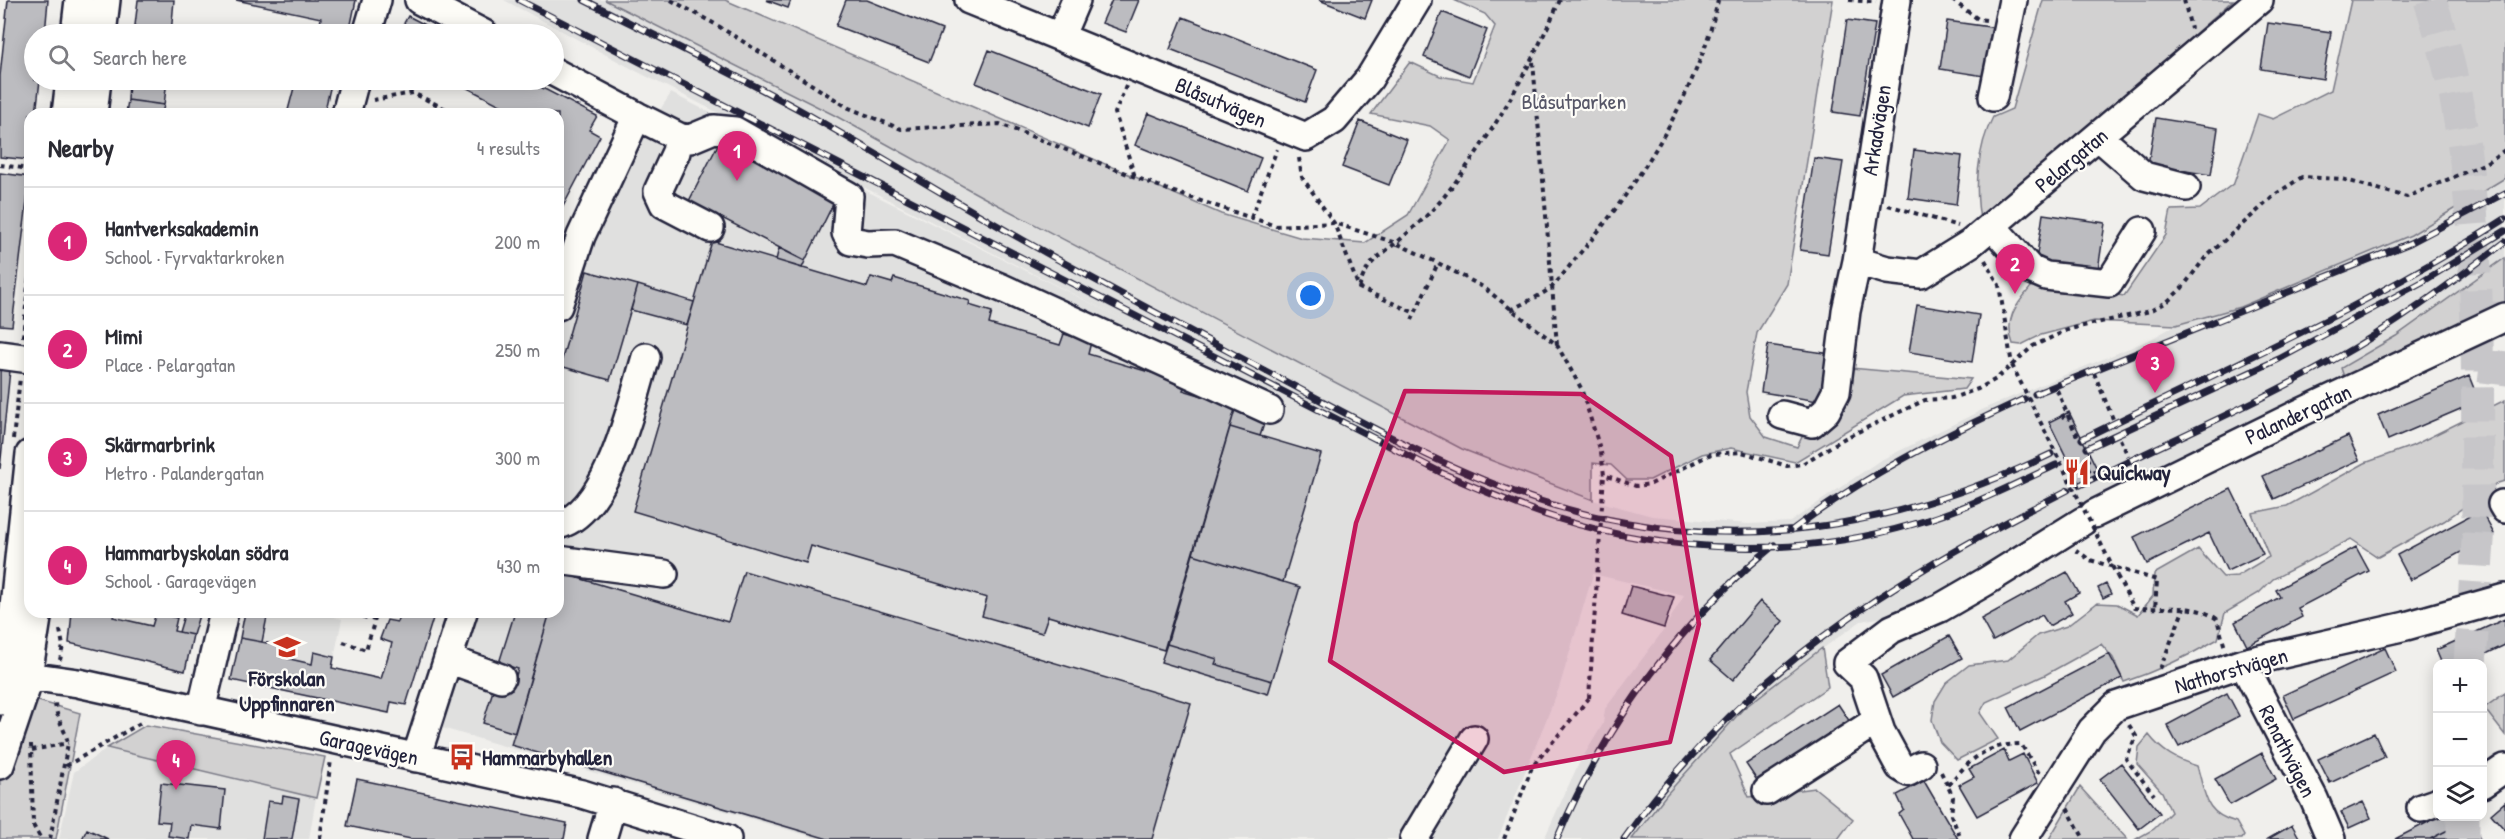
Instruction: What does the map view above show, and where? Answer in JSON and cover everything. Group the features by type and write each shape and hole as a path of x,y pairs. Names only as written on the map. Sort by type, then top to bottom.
{"street":[{"path":"76,24 79,0"},
{"path":"103,24 106,0"},
{"path":"370,24 377,0"},
{"path":"418,0 465,24"},
{"name":"Blåsutvägen","path":"969,0 1061,35 1295,133"},
{"path":"1061,35 1076,0"},
{"path":"1295,133 1334,120 1369,79 1417,0"},
{"name":"Arkadvägen","path":"1782,415 1812,423 1826,411 1836,392 1846,311 1861,262 1865,201 1897,0"},
{"name":"Pelargatan","path":"1861,262 1887,270 1921,274 1971,243 2259,0"},
{"path":"1993,96 2012,7"},
{"path":"564,77 679,137 690,140 714,129 735,130 849,196 846,233 852,241 868,244 895,243 1002,288 1269,410"},
{"path":"67,108 69,90"},
{"path":"94,108 96,90"},
{"path":"348,108 352,90"},
{"path":"564,288 581,236 637,116"},
{"path":"679,137 676,152 658,191 664,204 710,228"},
{"path":"2099,137 2144,176 2186,187"},
{"path":"1992,226 2030,269 2046,276 2109,283 2142,231"},
{"name":"Palandergatan","path":"1876,721 1872,698 1863,678 1846,663 1892,629 1976,588 2080,523 2289,418 2505,317"},
{"path":"564,522 579,516 595,498 605,477 646,357"},
{"path":"0,765 18,674 21,449"},
{"path":"564,561 664,574"},
{"name":"Nathorstvägen","path":"2023,839 2092,730 2109,711 2235,660 2406,626 2505,598"},
{"path":"0,701 49,618"},
{"path":"201,711 223,618"},
{"path":"416,758 461,618"},
{"path":"448,659 501,678"},
{"name":"Renathvägen","path":"2235,660 2314,799 2331,839"},
{"name":"Garagevägen","path":"18,674 57,679 613,802 646,815 727,839"},
{"path":"1767,791 1876,721 1902,770 1908,772 1933,771"},
{"path":"1414,839 1474,739"},
{"path":"2487,781 2505,768"},
{"path":"602,839 613,802"}],"path":[{"path":"671,0 715,24 849,108 901,129 1000,124 1135,177 1276,226 1334,223 1396,243 1483,287 1557,345 1581,388 1601,452 1604,475 1589,698 1532,767 1504,839"},
{"path":"1359,288 1363,272 1380,253 1396,243 1430,212 1479,150 1533,62 1560,0"},
{"path":"1511,310 1553,286 1601,229 1657,142 1701,56 1718,0"},
{"path":"1849,0 1868,2"},
{"path":"1952,0 1978,19 1991,21 2012,7"},
{"path":"1533,62 1557,345"},
{"path":"1134,66 1115,113 1135,177"},
{"path":"371,101 413,93 444,108"},
{"path":"1251,218 1295,133"},
{"path":"1295,133 1302,177 1334,223 1359,288 1415,313"},
{"path":"2012,365 2032,346 2070,329 2150,311 2167,302 2182,288 2205,258 2276,194 2302,177 2342,179 2407,197 2484,164 2505,150"},
{"path":"0,165 24,168"},
{"path":"1865,201 1908,209 1958,226 1990,266 1999,285 2012,365 2134,608 2184,608 2204,611 2217,619 2235,660"},
{"path":"1412,320 1438,263"},
{"path":"21,449 17,348 24,304"},
{"path":"2094,373 2113,419"},
{"path":"2057,390 2076,434 2079,432"},
{"path":"2102,406 2107,404"},
{"path":"2062,414 2065,420 2069,418"},
{"path":"2120,440 2128,456"},
{"path":"2092,458 2085,461 2088,469 2091,473 2097,470"},
{"path":"2087,476 2084,471 2088,469"},
{"path":"2080,523 2076,550 2090,560 2157,580 2155,609"},
{"path":"2153,693 2184,608"},
{"path":"49,618 63,646 55,704 58,720 65,729 68,744 50,839"},
{"path":"343,642 366,650 375,620 368,618"},
{"path":"65,766 144,721"},
{"path":"2128,723 2136,735 2126,759 2154,795"},
{"path":"30,741 32,818 33,825 41,839"},
{"path":"32,750 68,744"},
{"path":"1948,785 1968,763 1981,753 1999,745 2021,744 2042,778"},
{"path":"320,839 331,761"},
{"path":"1933,771 1948,785 1953,797 1951,815 1960,839"}],"highlighted area":[{"path":"1405,391 1581,394 1671,456 1699,624 1670,742 1504,772 1330,661 1356,523"}],"shaded area":[{"path":"504,0 605,0 834,115 981,196 1462,449 1593,500 1652,516 1748,524 1790,522 1879,461 1990,406 2151,339 2176,325 2240,307 2411,235 2505,178 2505,258 2396,336 2341,368 2345,380 2189,452 2127,486 1939,598 1900,614 1861,621 1776,682 1690,768 1632,839 1544,839 1577,767 1603,724 1605,709 1663,631 1684,595 1593,574 1559,688 1498,839 819,839 439,727 470,618 564,618 564,286 578,236 671,93 1128,322 638,72 564,32 564,24 549,24"},
{"name":"Förskolan Uppfinnaren","path":"244,618 342,619 332,668 322,700 231,680"},
{"path":"107,748 316,798 309,839 59,839 74,772"}],"green space":[{"name":"Blåsutparken","path":"605,0 725,0 1221,214 1302,238 1365,243 1408,215 1450,140 1430,126 1371,114 1410,62 1440,76 1473,82 1495,26 1485,14 1454,0 1833,0 1787,284 1757,333 1746,392 1750,416 1766,437 1797,447 1804,433 1851,368 1971,379 1964,389 1903,396 1795,462 1731,448 1702,454 1650,480 1627,480 1611,465 1593,463 1593,500 1462,449 981,196 834,115"},
{"path":"2043,0 2233,0 1981,224 1978,169 1983,142 1993,117 2012,109"},
{"path":"2351,0 2505,0 2505,178 2411,235 2240,307 2176,325 2094,321 2041,335 2021,345 2013,344 2010,334 2011,318 2018,304 2035,282 2124,296 2166,235 2171,210 2200,209 2234,183 2258,114 2273,119 2331,90"},
{"path":"2505,258 2505,307 2345,380 2341,368 2396,336"},
{"path":"2505,400 2505,481 2498,483 2444,521 2378,557 2351,539 2273,579 2259,593 2225,613 2218,639 2172,663 2136,678 2124,682 2113,658 2101,644 2045,675 1986,702 1980,713 1998,739 1957,760 1940,742 1932,720 1935,701 1946,683 1969,665 2008,660 2038,635 2067,626 2097,603 2117,604 2138,615 2153,596 2154,574 2198,549 2223,577 2237,576 2269,557 2252,513 2287,506 2365,463 2412,446"},
{"path":"1822,648 1828,687 1730,754 1749,797 1815,788 1853,819 1838,839 1632,839 1666,795 1743,709"},
{"path":"0,690 80,713 56,839 0,839"},
{"path":"2505,693 2505,735 2487,712 2487,706"},
{"path":"146,725 325,757 316,798 107,748"},
{"path":"2149,735 2170,755 2197,766 2205,794 2212,808 2225,818 2236,822 2244,836 2242,839 2136,839 2154,829 2171,812 2162,792 2137,764 2139,747"},
{"path":"2080,787 2127,839 2049,839"}],"building":[{"path":"8,0 48,0 46,24 24,24 24,90 39,90 37,108 24,108 24,159 0,157 0,76"},
{"path":"138,0 174,0 172,24 135,24"},
{"path":"236,0 356,0 351,24 320,24 321,18"},
{"path":"766,0 791,0 788,8"},
{"path":"846,0 867,0 942,30 929,62 836,26"},
{"path":"1112,0 1139,0 1126,32 1102,23"},
{"path":"1319,0 1372,0 1365,18"},
{"path":"1442,12 1487,30 1469,76 1424,57"},
{"path":"408,16 424,24 404,24"},
{"path":"1183,17 1317,70 1305,102 1170,49"},
{"path":"1847,20 1875,24 1860,116 1833,112"},
{"path":"1947,21 1997,28 1990,77 1940,69"},
{"path":"2268,23 2331,32 2323,79 2261,69"},
{"path":"989,50 1101,94 1088,128 976,83"},
{"path":"128,90 166,90 164,105 128,100"},
{"path":"293,90 330,90 325,108 289,108"},
{"path":"471,90 546,90 597,116 589,130 600,136 564,205 564,108 506,108"},
{"path":"128,100 164,105 163,108 127,108"},
{"path":"1148,113 1261,158 1248,191 1135,145"},
{"path":"2156,118 2218,128 2211,175 2148,165"},
{"path":"1360,121 1407,140 1389,185 1342,167"},
{"path":"723,135 838,194 805,261 689,201"},
{"path":"1914,150 1962,156 1956,205 1908,198"},
{"path":"1814,158 1843,162 1828,254 1800,250"},
{"path":"0,173 24,176 24,227 12,326 0,325"},
{"path":"2043,214 2105,223 2098,270 2036,261"},
{"path":"712,241 867,287 871,277 892,283 894,278 970,301 969,305 992,312 989,324 1060,345 1064,334 1091,342 1088,354 1186,383 1183,390 1236,406 1164,650 1048,616 1042,633 982,616 987,598 811,546 806,563 633,511"},
{"path":"779,248 805,261 802,268 776,260"},
{"path":"587,271 638,285 610,380 564,367 564,352"},
{"path":"638,285 694,302 687,325 631,310"},
{"path":"1917,305 1979,315 1972,362 1909,352"},
{"path":"1768,345 1831,354 1824,402 1761,392"},
{"path":"0,369 10,370 0,469"},
{"path":"2469,376 2479,401 2388,440 2378,415"},
{"path":"1236,406 1267,415 1260,436 1230,427"},
{"path":"2069,412 2099,473 2079,483 2049,422"},
{"path":"1230,427 1321,454 1283,582 1193,554"},
{"path":"2348,436 2359,460 2274,499 2263,476"},
{"path":"2231,489 2263,554 2227,571 2209,533 2147,564 2134,537"},
{"path":"2481,510 2494,534 2410,580 2397,555"},
{"path":"2356,547 2369,571 2298,608 2302,617 2247,646 2235,622 2280,597 2276,590"},
{"path":"1193,554 1300,587 1272,681 1215,664 1217,659 1167,644"},
{"path":"744,571 1191,703 1152,839 828,839 511,745 548,618 564,618 564,574 728,622"},
{"path":"2067,572 2079,593 2065,601 2072,613 2049,626 2042,615 1993,641 1981,619"},
{"path":"2106,584 2111,594 2103,598 2098,588"},
{"path":"1631,586 1674,597 1664,628 1622,615"},
{"path":"1760,601 1783,621 1733,680 1710,660"},
{"path":"71,618 117,618 152,626 154,618 177,618 174,631 193,635 185,671 69,643"},
{"path":"183,618 198,618 193,635 179,632"},
{"path":"244,618 267,618 262,642 240,638"},
{"path":"398,618 433,618 406,705 391,702 389,713 231,680 240,638 283,646 281,657 312,664 314,652 334,657 332,668 381,679 392,643 380,639 387,620 397,622"},
{"path":"513,618 548,618 515,733 483,723 495,684 512,689 518,669 499,663"},
{"path":"2505,619 2505,645 2476,659 2440,659 2436,650"},
{"path":"1949,636 1962,658 1893,697 1881,675"},
{"path":"1167,644 1217,659 1215,664 1272,681 1268,694 1161,662"},
{"path":"2385,648 2396,672 2294,719 2283,695"},
{"path":"2109,654 2122,678 2020,731 2008,707"},
{"path":"2227,693 2239,716 2179,747 2167,725"},
{"path":"1838,704 1854,728 1762,788 1746,764"},
{"path":"2374,733 2385,757 2330,783 2318,759"},
{"path":"2004,750 2009,761 2023,754 2038,783 1977,816 1959,785 1974,777 1969,769"},
{"path":"2262,753 2276,779 2230,805 2215,779"},
{"path":"2121,763 2160,813 2139,829 2100,779"},
{"path":"357,779 567,823 564,839 411,839 347,826"},
{"path":"1924,781 1958,839 1913,839 1899,814 1904,810 1897,795"},
{"path":"161,783 225,790 221,829 191,825 189,839 168,836 170,822 157,821"},
{"path":"283,796 299,799 292,839 262,839 268,801 282,803"},
{"path":"2363,802 2371,818 2349,828 2341,812"},
{"path":"2505,802 2505,830 2491,814"},
{"path":"2433,820 2466,821 2430,839 2395,839"},
{"path":"2466,821 2471,821 2480,839 2430,839"},
{"path":"2292,825 2300,839 2268,839"},
{"path":"87,829 108,839 82,839"}],"tunnel":[{"path":"2430,0 2448,62 2461,126 2469,190 2477,321 2478,516"},
{"path":"2494,384 2505,290"},
{"path":"2470,659 2481,495"},
{"path":"2463,821 2463,839"}],"railway":[{"path":"519,0 1442,473 1513,503 1556,518 1644,539 1689,545 1781,547 1870,535 1914,524 1950,512 2056,465"},
{"path":"584,0 800,110 1052,256 1347,414 1437,460 1531,498 1628,523 1683,530 1737,532 1791,529 1845,522 1897,511 2001,476 2051,454"},
{"path":"2035,394 2410,243 2505,193"},
{"path":"2082,439 2350,308 2505,219"},
{"path":"2087,448 2279,359 2422,282 2505,231"},
{"path":"2080,485 2239,409 2333,360 2421,304 2505,242"},
{"path":"1792,530 1847,492 1905,458 2024,399"},
{"path":"1624,839 1670,780 1719,727 1770,679 1824,636 1880,597 1940,560 2068,490"},
{"path":"1557,839 1598,756 1648,679 1706,608 1774,545"}],"place":[{"name":"Hantverksakademin","path":"737,181"},
{"name":"Mimi","path":"2015,294"},
{"name":"Skärmarbrink","path":"2155,393"},
{"name":"Quickway","path":"2077,472"},
{"name":"Förskolan Uppfinnaren","path":"287,647"},
{"name":"Hammarbyhallen","path":"462,757"},
{"name":"Hammarbyskolan södra","path":"176,790"}]}
